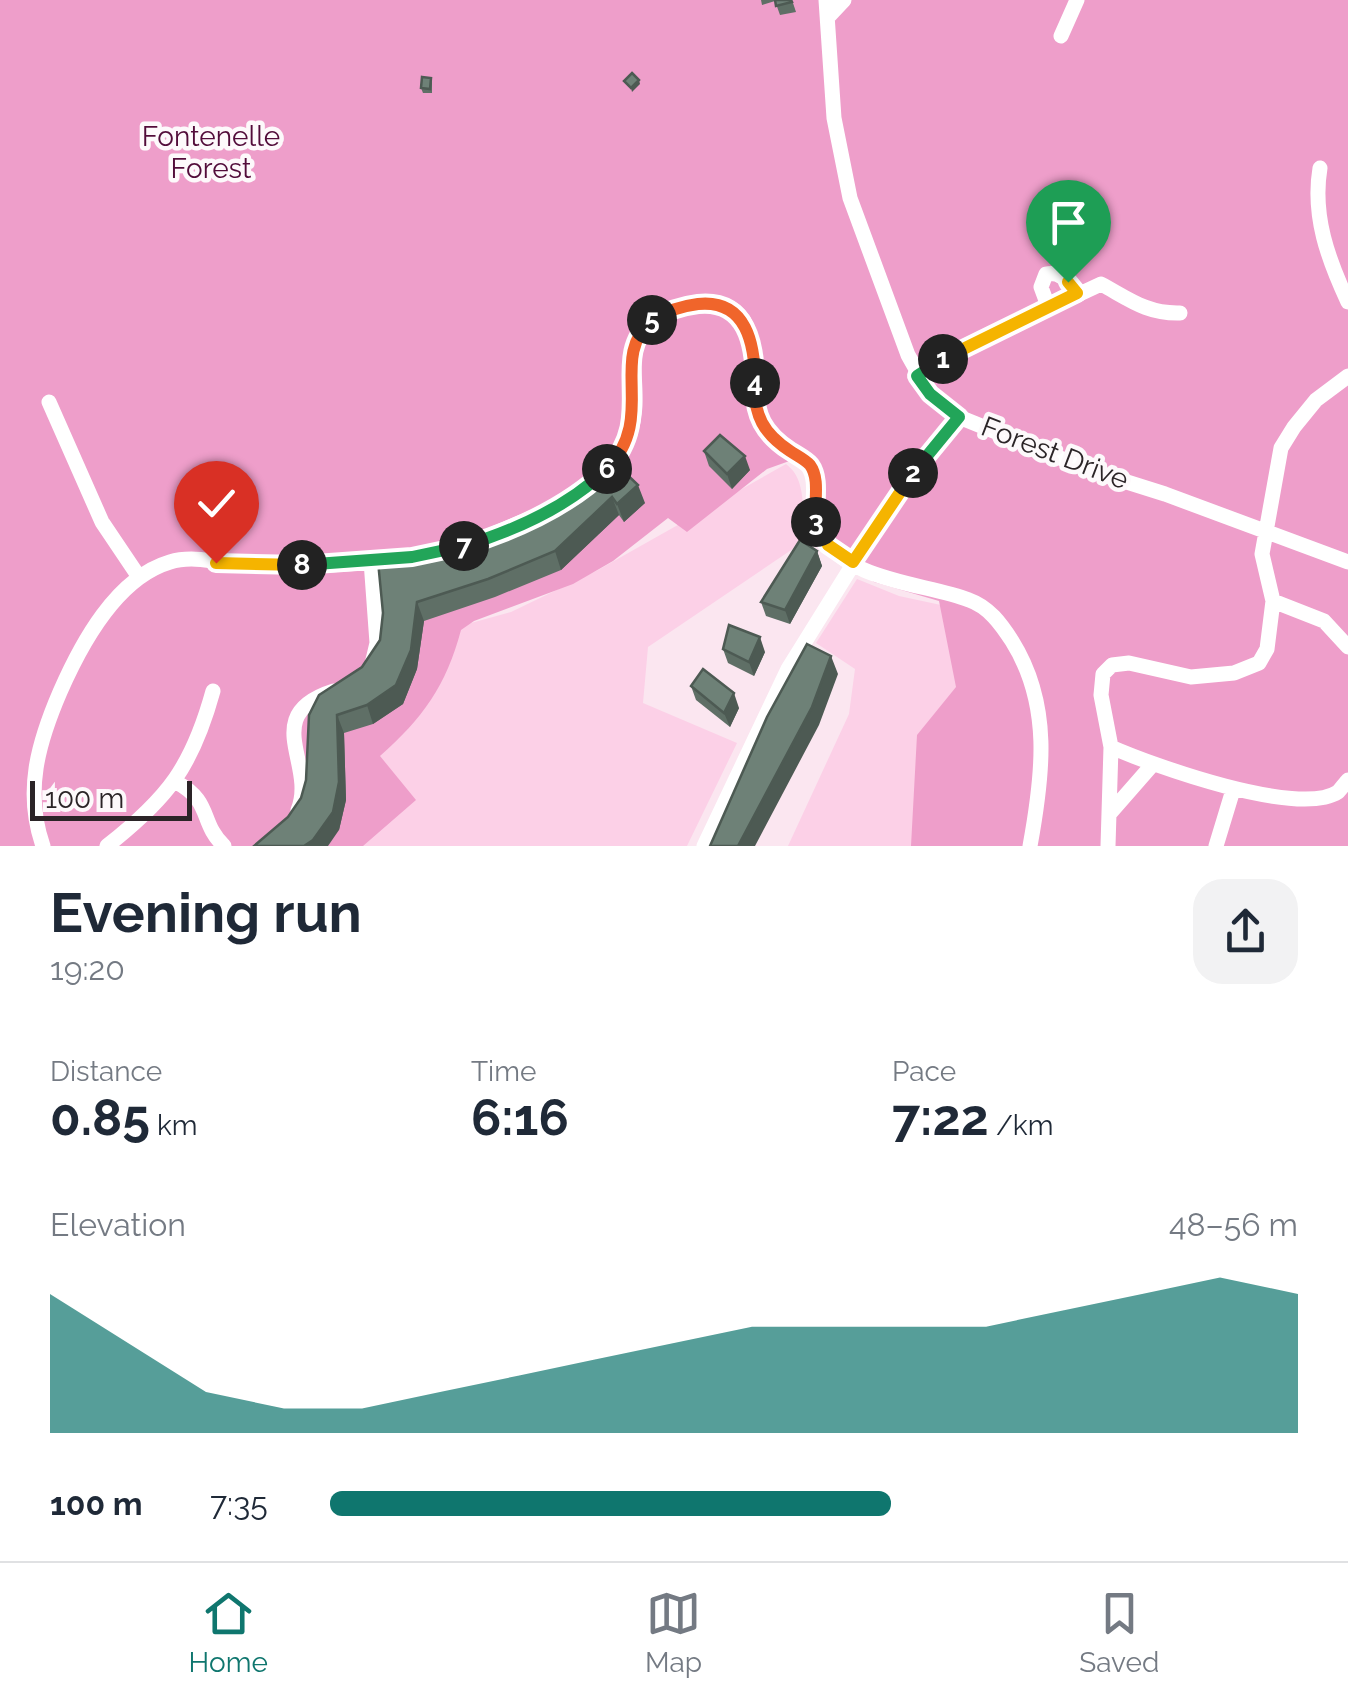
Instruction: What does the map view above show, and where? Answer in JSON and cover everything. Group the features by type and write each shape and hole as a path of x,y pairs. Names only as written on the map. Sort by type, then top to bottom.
{"street":[{"path":"827,8 844,0"},
{"path":"1061,36 1076,0"},
{"name":"Forest Drive","path":"827,8 834,118 850,198 917,376 930,394 959,417 1092,471 1348,562"},
{"path":"1320,168 1316,194 1319,220 1328,255 1348,302"},
{"path":"1048,306 1040,287 1046,274 1053,272 1064,277 1077,293"},
{"path":"917,376 952,354 1100,284 1144,310 1180,313"},
{"path":"43,846 34,816 33,784 50,714 103,616 139,577 180,560 270,566 412,557 460,547 528,522 566,500 616,460 631,431 632,358 642,330 665,312 712,303 735,313 746,328 754,356 758,416 770,438 810,465 815,484 814,511 828,545 853,562 900,583 974,602 994,616 1013,643 1034,683 1040,716 1041,772 1030,846"},
{"path":"1108,846 1111,747 1101,695 1103,674 1112,665 1129,663 1192,677 1234,673 1259,663 1267,649 1273,601 1262,554 1282,448 1316,400 1348,376"},
{"path":"49,402 102,522 139,577"},
{"path":"704,846 788,669 898,492 959,417"},
{"path":"292,820 304,788 292,742 298,717 313,700 356,682 372,665 377,643 371,561"},
{"path":"1273,601 1324,621 1348,647"},
{"path":"107,846 150,811 176,782 195,744 213,691"},
{"path":"1111,747 1232,790 1302,798 1326,796 1339,791 1348,780"},
{"path":"1111,812 1153,764"},
{"path":"176,782 199,797 216,838 224,846"},
{"path":"1216,846 1232,790"}],"shaded area":[{"path":"786,464 801,488 809,538 648,647 643,703 737,743 687,846 345,846 359,801 435,633 511,612 598,570"},
{"path":"857,579 899,596 941,605 967,722 951,846 788,846 849,714 855,669 816,643"}],"green space":[{"name":"Fontenelle Forest","path":"0,0 1348,0 1348,846 911,846 917,735 956,687 939,601 874,582 833,555 809,475 795,459 767,469 687,532 668,518 613,561 573,584 474,621 461,630 448,668 431,700 380,756 416,800 363,846 0,846"}],"building":[{"path":"775,0 791,0 792,2 776,6"},
{"path":"632,73 639,80 631,88 624,81"},
{"path":"422,77 431,78 430,89 421,88"},
{"path":"720,435 745,456 727,474 704,451"},
{"path":"618,466 638,485 617,504 612,497 555,551 488,579 417,602 411,650 396,685 367,705 337,715 339,782 333,812 304,846 254,846 288,817 301,798 306,780 309,715 319,695 362,667 380,640 383,613 378,561 419,557 511,532 552,508 587,480 590,483"},
{"path":"800,540 817,551 785,610 761,602"},
{"path":"729,625 760,637 749,662 723,649"},
{"path":"807,644 831,656 812,707 738,846 710,846 767,717"},
{"path":"703,669 734,693 724,713 691,686"}],"route":[{"path":"216,563 286,566 412,557 460,547 528,522 586,488 604,473 624,447 634,414 632,358 642,330 665,312 712,303 735,313 746,328 753,346 758,416 770,438 810,465 814,474 816,523 828,545 853,562 898,492 959,417 930,394 917,376 952,354 1077,293 1068,282"}]}
